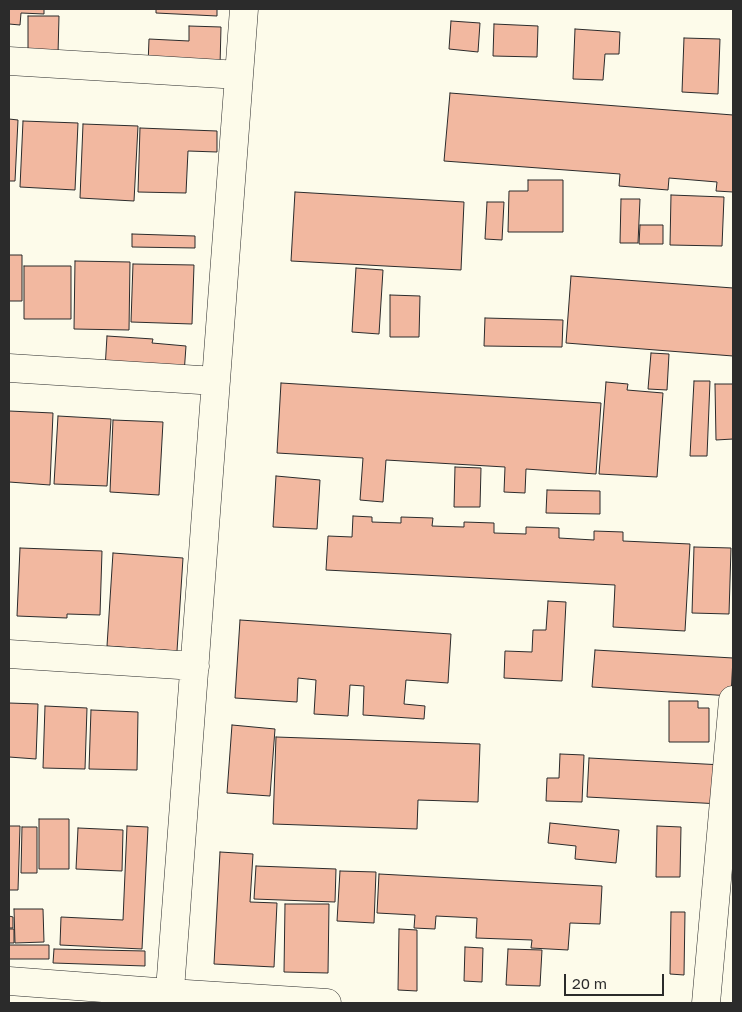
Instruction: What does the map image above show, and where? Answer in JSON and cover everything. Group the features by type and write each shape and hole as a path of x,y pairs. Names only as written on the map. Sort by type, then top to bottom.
{"street":[{"path":"170,998 244,9"},
{"path":"9,61 239,76"},
{"path":"9,368 216,381"},
{"path":"9,654 195,666"},
{"path":"706,1003 733,700"},
{"path":"9,981 170,998 327,1003"}],"building":[{"path":"9,9 44,9 44,14 21,13 20,25 9,24"},
{"path":"156,9 217,9 217,16 156,13"},
{"path":"28,16 59,16 58,54 28,53"},
{"path":"451,21 480,23 478,52 449,49"},
{"path":"494,24 538,26 537,57 493,56"},
{"path":"189,26 221,27 220,66 148,65 149,39 189,41"},
{"path":"575,29 620,32 619,54 605,54 603,80 573,79"},
{"path":"684,38 720,39 718,94 682,92"},
{"path":"450,93 733,115 733,192 716,191 717,182 669,178 668,190 619,186 620,174 444,161"},
{"path":"9,119 18,120 15,181 9,181"},
{"path":"23,121 78,123 75,190 20,187"},
{"path":"83,124 138,126 134,201 80,198"},
{"path":"140,128 217,131 217,152 188,151 186,193 138,192"},
{"path":"528,180 563,180 563,232 508,232 509,191 528,191"},
{"path":"295,192 464,202 461,270 291,261"},
{"path":"671,195 724,197 722,246 670,245"},
{"path":"621,199 640,199 638,243 620,243"},
{"path":"487,202 504,202 502,240 485,239"},
{"path":"640,225 663,225 663,244 639,244"},
{"path":"132,234 195,236 195,248 132,247"},
{"path":"9,255 22,255 22,301 9,301"},
{"path":"75,261 130,262 129,330 74,329"},
{"path":"133,264 194,265 192,324 131,322"},
{"path":"24,266 71,266 71,319 24,319"},
{"path":"356,268 383,270 379,334 352,332"},
{"path":"571,276 733,288 733,356 566,343"},
{"path":"390,295 420,296 419,337 390,337"},
{"path":"485,318 563,320 562,347 484,346"},
{"path":"107,336 153,339 152,343 186,346 184,374 105,369"},
{"path":"651,353 669,354 667,390 648,389"},
{"path":"694,381 710,381 707,456 690,456"},
{"path":"606,382 628,384 627,390 663,393 657,477 599,474"},
{"path":"281,383 601,403 596,474 526,469 525,493 504,492 505,467 386,460 383,502 360,500 363,458 277,453"},
{"path":"715,384 733,384 733,439 716,440"},
{"path":"9,411 53,413 50,485 9,482"},
{"path":"58,416 111,419 107,486 54,484"},
{"path":"113,420 163,422 159,495 110,492"},
{"path":"455,467 481,468 480,507 454,507"},
{"path":"276,476 320,480 317,529 273,527"},
{"path":"547,490 600,491 600,514 546,513"},
{"path":"353,516 372,517 372,522 401,523 401,517 433,518 432,526 464,527 464,522 494,523 494,533 526,534 526,527 559,528 559,538 594,540 594,531 623,532 623,541 690,544 685,631 613,627 615,585 326,570 328,536 352,537"},
{"path":"694,547 731,548 729,614 692,613"},
{"path":"20,548 102,551 100,615 67,614 67,618 17,616"},
{"path":"113,553 183,558 177,651 107,646"},
{"path":"548,601 566,602 562,681 504,678 505,651 532,652 533,630 546,630"},
{"path":"240,620 451,634 448,683 406,680 404,704 425,706 424,719 363,715 364,686 350,685 348,716 314,714 316,680 298,678 297,702 235,698"},
{"path":"595,650 733,658 731,696 592,687"},
{"path":"669,701 698,701 698,708 709,708 709,742 669,742"},
{"path":"9,703 38,704 36,759 9,757"},
{"path":"45,706 87,708 85,769 43,768"},
{"path":"91,710 138,712 137,770 89,769"},
{"path":"232,725 275,729 270,796 227,793"},
{"path":"276,737 480,744 478,802 418,800 417,829 273,824"},
{"path":"560,754 584,755 582,802 546,801 547,778 559,778"},
{"path":"589,758 723,765 721,804 587,797"},
{"path":"39,819 69,819 69,869 39,869"},
{"path":"550,823 619,830 616,863 575,859 576,846 548,843"},
{"path":"9,826 20,826 18,890 9,890"},
{"path":"127,826 148,827 142,949 60,945 61,917 123,920"},
{"path":"657,826 681,827 680,877 656,877"},
{"path":"22,827 37,827 37,873 21,873"},
{"path":"78,828 123,830 122,871 76,869"},
{"path":"220,852 253,854 250,902 277,903 274,967 214,964"},
{"path":"256,866 336,869 335,902 254,899"},
{"path":"340,871 376,872 374,923 337,921"},
{"path":"379,874 602,886 600,924 570,923 568,950 531,948 532,940 476,938 477,918 436,916 435,929 414,928 415,915 377,913"},
{"path":"285,904 329,904 328,973 284,972"},
{"path":"14,909 43,909 44,942 15,943"},
{"path":"671,912 685,912 684,975 670,974"},
{"path":"9,916 13,917 13,928 9,928"},
{"path":"9,929 14,929 14,943 9,943"},
{"path":"399,929 417,930 417,991 398,990"},
{"path":"9,945 49,945 49,959 9,959"},
{"path":"465,947 483,948 482,982 464,981"},
{"path":"54,949 145,951 145,966 53,963"},
{"path":"508,949 542,950 540,986 506,985"}]}
